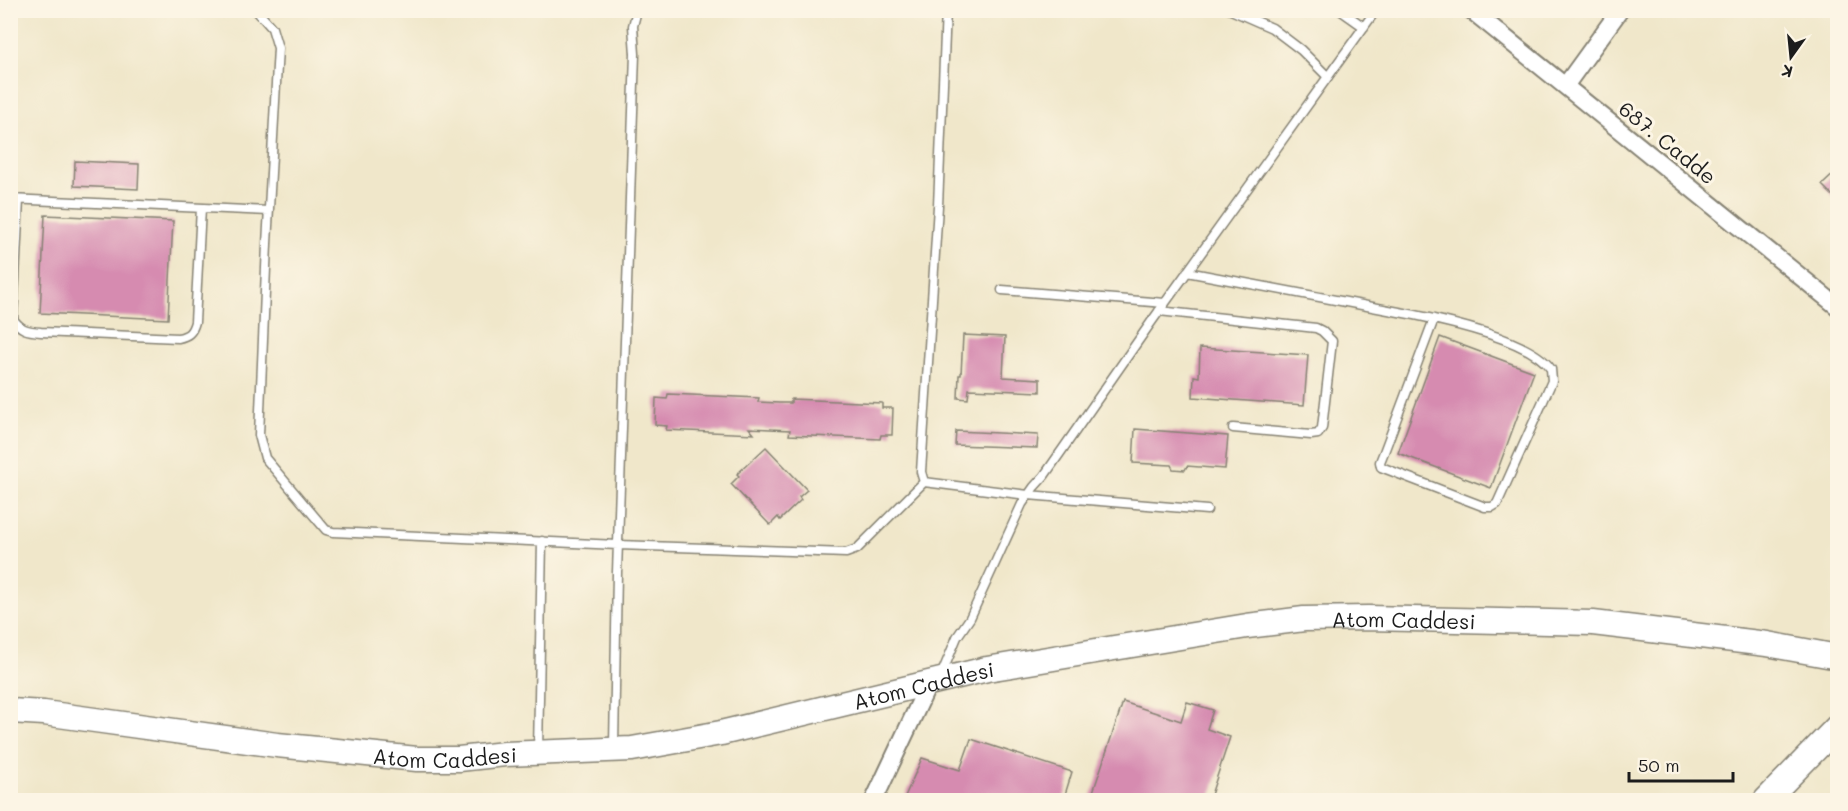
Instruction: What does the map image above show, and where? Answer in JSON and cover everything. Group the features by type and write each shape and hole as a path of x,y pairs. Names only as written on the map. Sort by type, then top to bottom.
{"street":[{"name":"687. Cadde","path":"1471,10 1838,307"},
{"path":"1565,86 1620,10"},
{"name":"Atom Caddesi","path":"10,711 44,713 277,745 417,759 459,759 652,746 721,733 987,669 1247,626 1314,619 1380,618 1593,623 1767,644 1838,657"},
{"path":"874,801 934,682"},
{"path":"1766,801 1838,726"}],"lane":[{"path":"256,10 272,28 278,48 259,435 265,458 274,471 323,527 333,532 618,545 852,552 863,544 924,482"},
{"path":"614,750 618,545 635,65 633,26 638,10"},
{"path":"924,482 921,472 938,206 946,10"},
{"path":"1231,10 1272,28 1301,50 1328,77"},
{"path":"1340,10 1364,27"},
{"path":"934,682 957,637 970,618 1022,504 1376,10"},
{"path":"201,208 195,322 192,331 186,336 178,338 26,331 19,327 13,319 15,199 269,211"},
{"path":"1187,272 1434,319 1473,328 1541,357 1551,369 1552,381 1497,504 1492,507 1485,507 1381,467 1380,462 1434,319"},
{"path":"1002,290 1165,303"},
{"path":"1159,311 1316,328 1332,341 1322,428 1318,434 1233,429"},
{"path":"924,482 1028,495 1207,510"},
{"path":"538,752 542,541"}],"building":[{"path":"75,161 139,164 138,189 74,186"},
{"path":"1838,170 1838,201 1822,185"},
{"path":"45,215 173,221 168,319 40,313"},
{"path":"963,335 1005,337 1003,377 1040,379 1040,392 969,389 968,399 958,398"},
{"path":"1440,337 1534,372 1491,488 1398,453"},
{"path":"1200,348 1308,355 1304,405 1193,397 1194,376 1199,377"},
{"path":"668,394 759,398 758,402 779,403 791,403 791,399 882,403 882,408 893,408 892,435 881,435 880,439 789,435 790,430 749,428 754,434 666,430 667,426 655,425 656,398 667,399"},
{"path":"1135,429 1228,436 1225,469 1187,466 1185,470 1173,469 1171,465 1133,463"},
{"path":"956,431 1038,435 1037,448 955,445"},
{"path":"766,447 807,490 799,497 801,500 780,520 778,517 770,525 731,484 739,476 737,474"},
{"path":"1123,702 1181,721 1187,702 1213,710 1207,729 1230,737 1209,801 1090,801"},
{"path":"971,739 1072,772 1063,801 903,801 922,758 960,770"}]}
